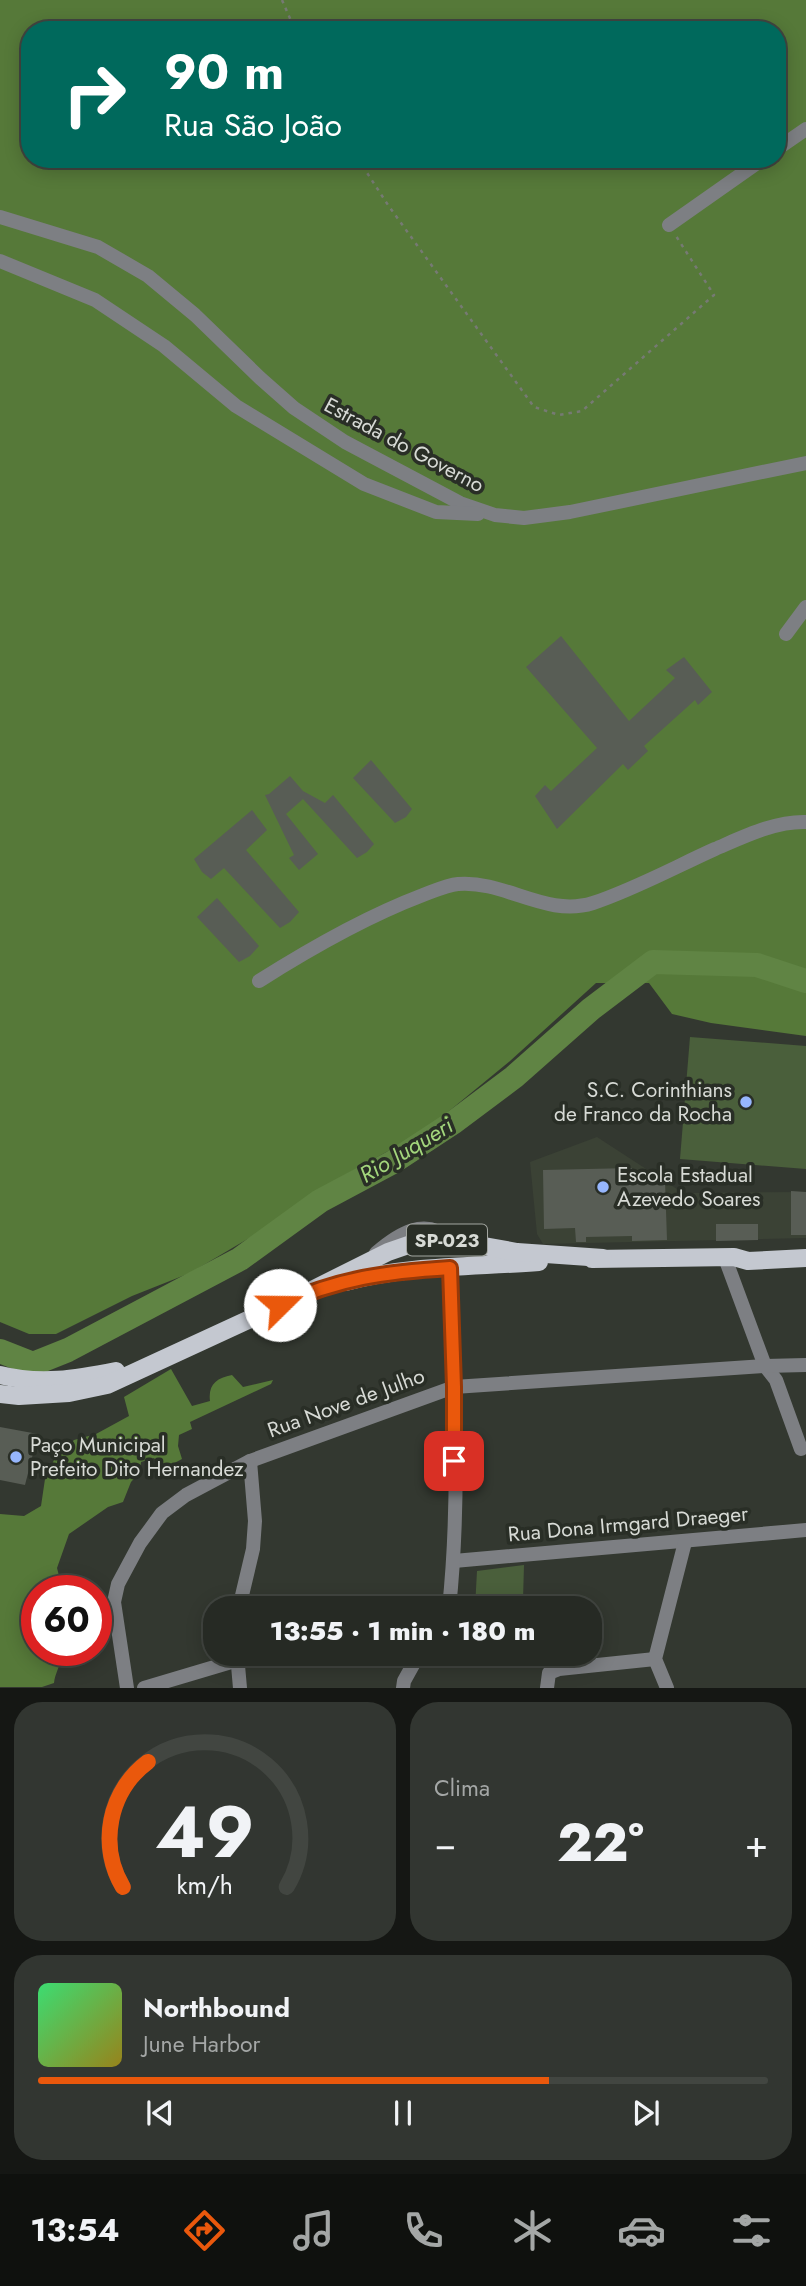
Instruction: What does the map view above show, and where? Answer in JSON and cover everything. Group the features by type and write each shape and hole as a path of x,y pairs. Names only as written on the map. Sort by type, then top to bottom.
{"main road":[{"name":"SP-023","path":"0,1394 19,1396 69,1393 107,1385 388,1252 414,1243 450,1240 517,1252 603,1258"},
{"path":"730,1258 747,1252 806,1249"},
{"path":"450,1268 466,1260 517,1252"},
{"name":"SP-023","path":"302,1295 374,1274 450,1268 603,1258 730,1258 748,1261 806,1258"},
{"name":"SP-023","path":"0,1375 24,1381 60,1381 154,1364"}],"street":[{"path":"786,143 806,129"},
{"path":"668,225 750,168"},
{"name":"Estrada do Governo","path":"0,217 98,247 148,276 195,315 294,408 345,442 449,497 495,515 524,518 570,512 806,463"},
{"path":"0,261 95,300 164,346 236,407 364,484 436,512 495,515"},
{"path":"786,634 806,607"},
{"path":"259,981 383,910 457,884 480,885 545,904 577,906 625,890 751,833 806,822"},
{"path":"730,1258 765,1366 775,1380 801,1449"},
{"path":"450,1268 454,1387 454,1561 450,1596"},
{"name":"Rua Nove de Julho","path":"127,1688 114,1602 118,1584 139,1543 162,1513 186,1495 250,1461 454,1387 806,1365"},
{"path":"242,1596 253,1549 255,1521 250,1461"},
{"name":"Rua Dona Irmgard Draeger","path":"454,1561 685,1542 788,1530 806,1531"},
{"path":"667,1688 655,1659 685,1542"},
{"path":"547,1688 549,1673 559,1670 655,1659"},
{"path":"144,1688 211,1666"},
{"path":"239,1666 240,1688"},
{"path":"403,1688 412,1666"}],"path":[{"path":"282,0 291,21"},
{"path":"364,168 387,205 534,407 559,415 582,411 714,295 668,225"}],"shaded area":[{"name":"Escola Estadual Azevedo Soares","path":"597,1137 683,1193 806,1192 806,1238 543,1244 537,1234 530,1162"}],"green space":[{"path":"0,0 806,0 806,1036 711,1023 672,1014 649,983 596,983 510,1061 426,1130 316,1191 256,1234 190,1273 132,1296 56,1334 29,1334 0,1322"},
{"name":"S.C. Corinthians de Franco da Rocha","path":"690,1037 806,1046 806,1169 680,1159"},
{"path":"171,1369 192,1406 210,1401 212,1387 217,1380 226,1376 232,1375 243,1387 273,1380 271,1384 190,1422 192,1429 179,1435 178,1446 182,1459 163,1469 154,1458 141,1462 140,1472 131,1482 123,1502 108,1507 69,1534 57,1568 59,1575 21,1575 21,1666 59,1666 54,1683 42,1687 0,1687 0,1514 24,1516 41,1506 45,1479 54,1460 74,1440 96,1434 129,1416 124,1397"},
{"path":"524,1565 523,1596 476,1596 477,1571"}],"building":[{"path":"561,636 629,721 675,678 666,670 684,657 712,692 698,705 695,700 644,746 648,751 628,770 623,764 557,829 535,796 545,785 551,791 597,748 526,667"},
{"path":"371,760 412,809 406,817 395,823 353,778"},
{"path":"290,776 303,791 325,803 333,795 374,844 367,852 357,858 303,799 286,814 318,854 299,870 289,858 294,855 265,795"},
{"path":"252,810 267,830 246,850 299,912 280,928 224,868 211,879 202,872 194,859"},
{"path":"217,898 259,946 250,956 239,962 197,917"},
{"name":"Escola Estadual Azevedo Soares","path":"632,1168 632,1182 665,1181 667,1240 632,1241 632,1236 586,1237 586,1242 576,1242 575,1228 544,1229 543,1170"},
{"path":"791,1191 806,1192 806,1235 791,1235"},
{"path":"716,1224 758,1224 758,1240 716,1241"},
{"name":"Paço Municipal Prefeito Dito Hernandez","path":"0,1427 38,1434 25,1485 0,1480"}],"waterway":[{"name":"Rio Juqueri","path":"0,1351 33,1364 68,1350 240,1259 320,1201 393,1162 454,1122 514,1077 591,1009 653,962 757,965 806,981"}],"place":[{"name":"S.C. Corinthians de Franco da Rocha","path":"746,1102"},
{"name":"Escola Estadual Azevedo Soares","path":"603,1187"},
{"name":"Paço Municipal Prefeito Dito Hernandez","path":"16,1457"}],"route":[{"path":"280,1305 302,1295 374,1274 450,1268 454,1461"}]}
